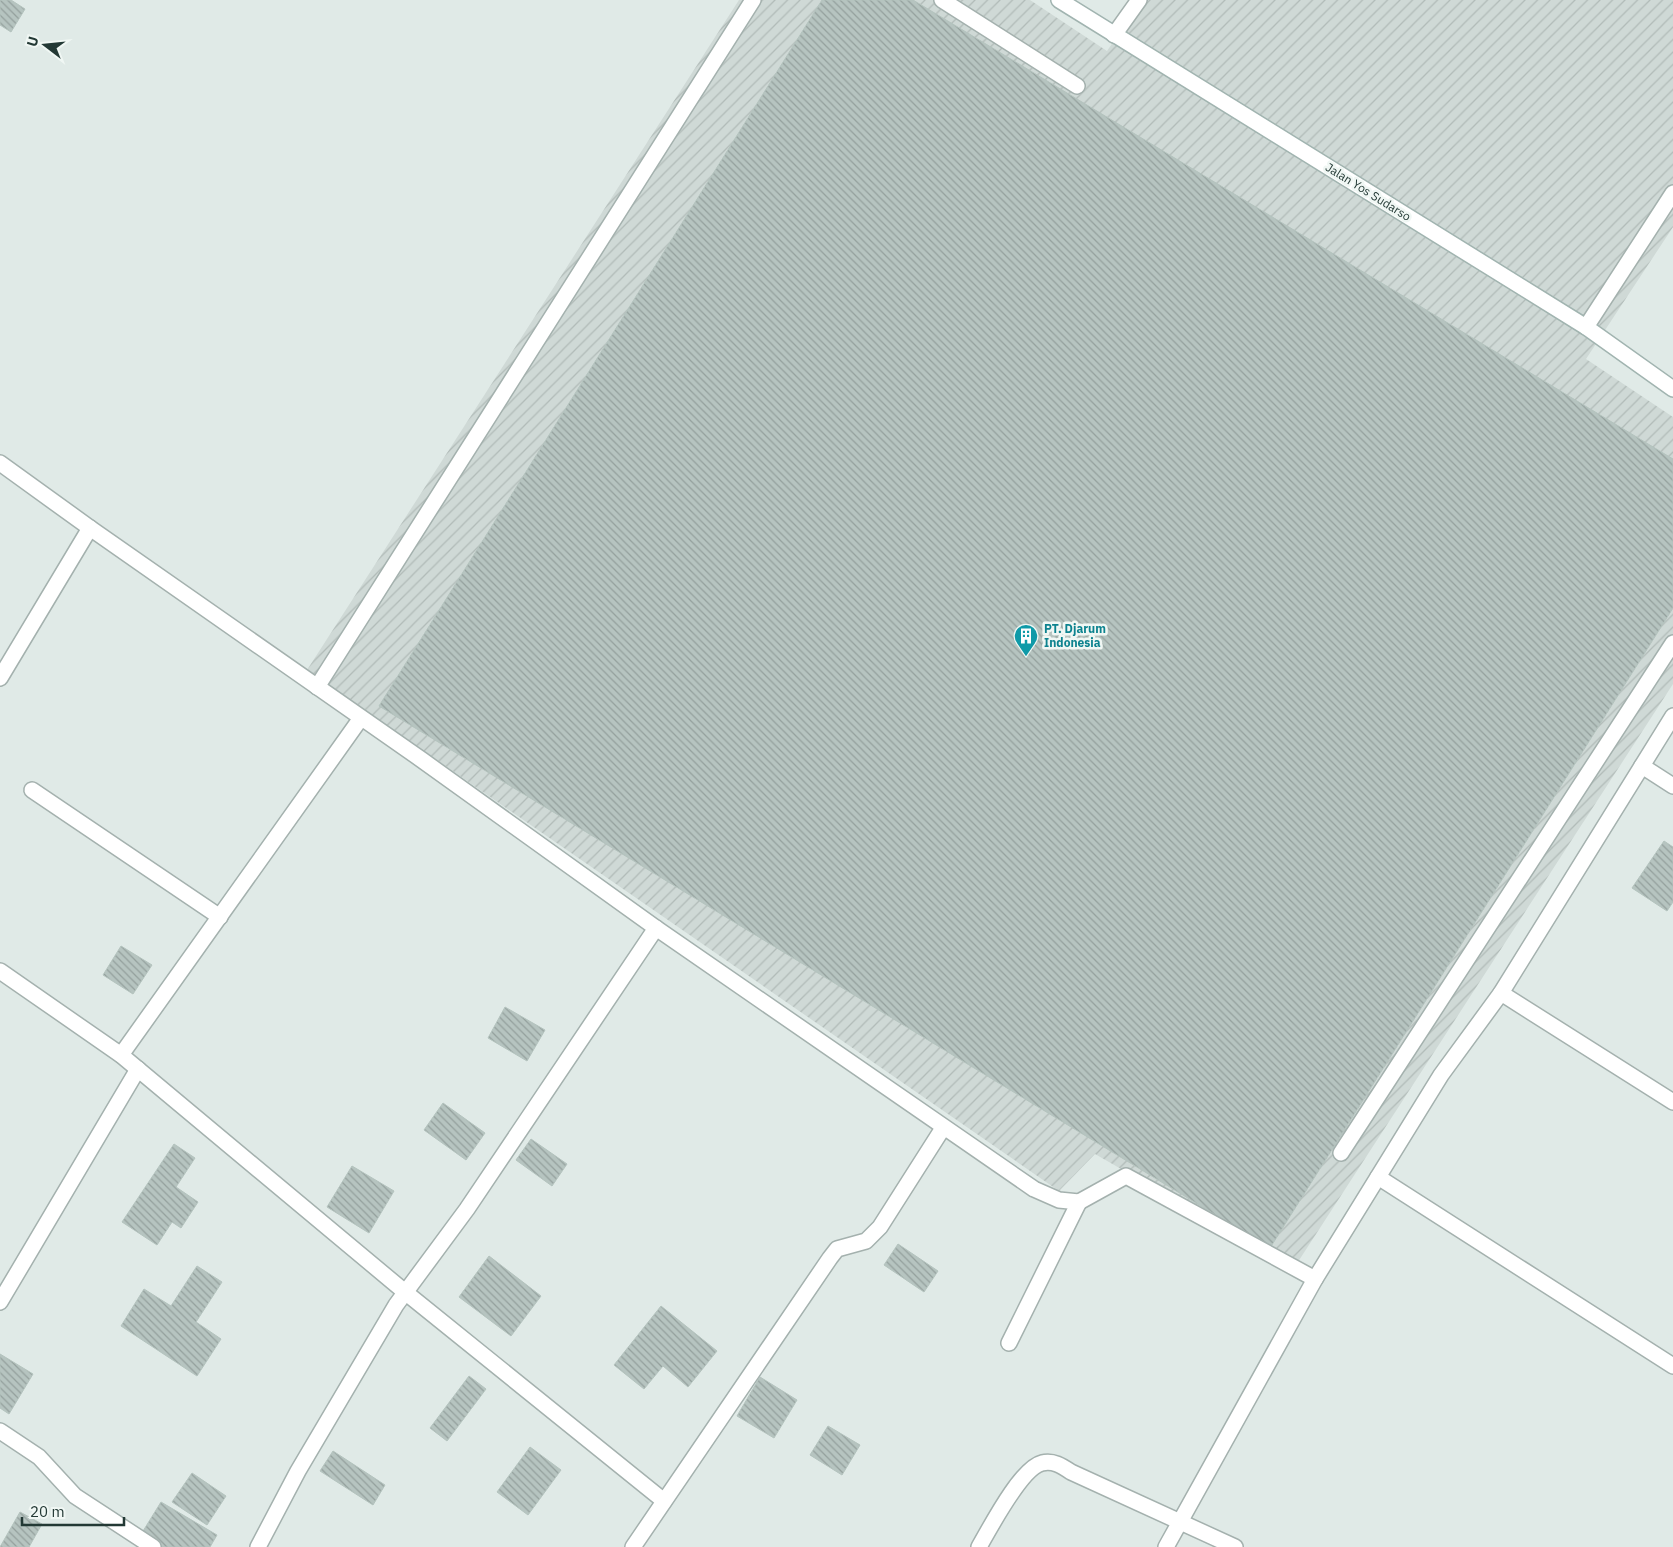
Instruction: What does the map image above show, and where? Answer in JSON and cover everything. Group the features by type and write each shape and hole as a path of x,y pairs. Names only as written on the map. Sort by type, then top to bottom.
{"street":[{"path":"317,687 753,0"},
{"path":"942,0 1077,86"},
{"name":"Jalan Yos Sudarso","path":"1059,0 1586,327 1673,389"},
{"path":"1114,35 1138,0"},
{"path":"1586,327 1673,193"},
{"path":"0,463 656,928 944,1128 1034,1189 1059,1200 1079,1202"},
{"path":"0,678 90,528"},
{"path":"1342,1152 1673,643"},
{"path":"1166,1547 1315,1279 1441,1075 1501,993 1673,716"},
{"path":"121,1055 361,718"},
{"path":"1642,766 1673,786"},
{"path":"32,790 220,917"},
{"path":"258,1547 298,1471 405,1292 467,1209 656,928"},
{"path":"0,971 121,1055 405,1292 664,1501"},
{"path":"1501,993 1673,1102"},
{"path":"0,1302 138,1069"},
{"path":"633,1547 830,1258 837,1249 866,1241 880,1227 944,1128"},
{"path":"1009,1343 1079,1202 1126,1176 1315,1279"},
{"path":"1378,1177 1673,1366"},
{"path":"0,1431 39,1457 75,1496 153,1547"},
{"path":"979,1547 1004,1505 1025,1476 1043,1462 1058,1464 1071,1472 1235,1547"}],"shaded area":[{"name":"PT. Djarum Indonesia","path":"739,0 1030,0 1107,51 1142,0 1673,0 1673,227 1586,359 1673,417 1673,684 1294,1268 1095,1154 1059,1191 307,670"}],"building":[{"path":"0,0 11,0 25,9 11,32 0,25"},
{"name":"PT. Djarum Indonesia","path":"822,0 913,0 1673,459 1673,608 1270,1248 379,706"},
{"path":"1664,841 1673,847 1673,902 1667,911 1632,888"},
{"path":"121,946 152,965 133,994 103,975"},
{"path":"505,1007 545,1030 527,1061 488,1038"},
{"path":"443,1103 485,1133 466,1160 424,1130"},
{"path":"531,1139 567,1164 552,1186 516,1160"},
{"path":"174,1144 195,1158 176,1187 198,1202 181,1228 172,1222 157,1245 122,1222"},
{"path":"352,1166 394,1191 369,1233 327,1207"},
{"path":"898,1244 938,1271 924,1292 884,1265"},
{"path":"489,1256 541,1296 511,1336 459,1297"},
{"path":"197,1266 222,1282 196,1322 221,1339 197,1376 121,1326 144,1289 171,1306"},
{"path":"661,1306 717,1351 688,1387 663,1366 644,1389 614,1365"},
{"path":"0,1354 33,1374 9,1414 0,1408"},
{"path":"469,1376 486,1389 447,1441 430,1428"},
{"path":"760,1377 797,1400 774,1438 737,1416"},
{"path":"828,1426 860,1445 842,1475 810,1455"},
{"path":"530,1447 561,1470 528,1515 497,1492"},
{"path":"333,1451 385,1485 373,1505 320,1471"},
{"path":"192,1473 226,1496 207,1525 172,1502"},
{"path":"161,1502 217,1535 210,1547 158,1547 140,1536"},
{"path":"20,1512 42,1524 29,1547 0,1547"}],"place":[{"name":"PT. Djarum Indonesia","path":"1026,657"}]}
